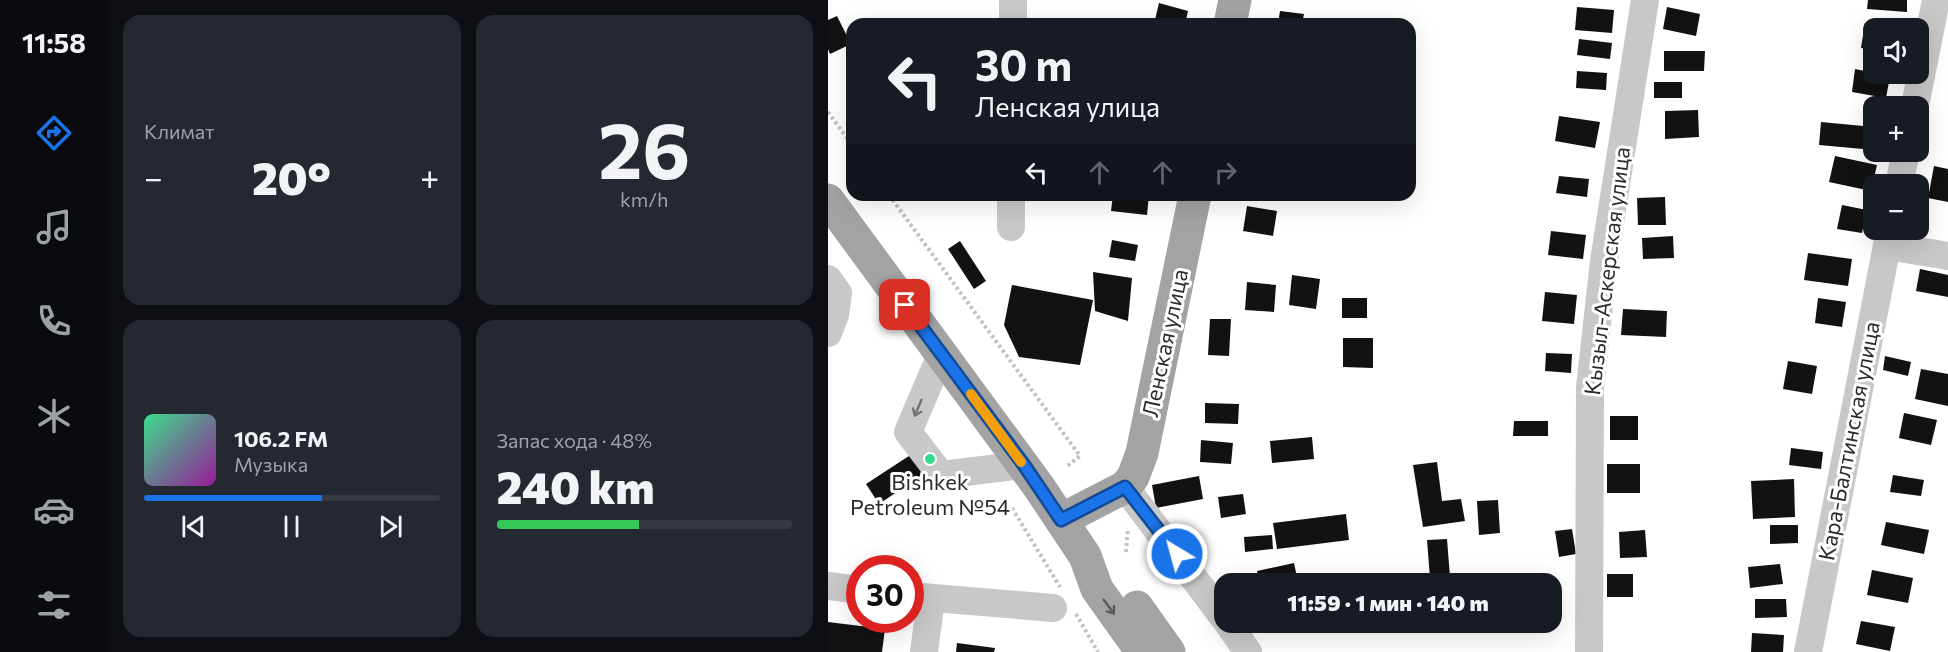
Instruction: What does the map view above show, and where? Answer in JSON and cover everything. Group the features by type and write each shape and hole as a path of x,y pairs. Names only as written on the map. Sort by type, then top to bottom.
{"main road":[{"path":"1231,18 1235,0"},
{"path":"828,200 1024,465 1085,556 1097,589 1142,652"},
{"name":"Ленская улица","path":"1125,487 1133,477 1142,453 1194,201"},
{"path":"1061,520 1125,487"},
{"path":"1085,556 1113,574 1169,652"}],"street":[{"path":"1013,0 1013,18"},
{"name":"Кызыл-Аскерская улица","path":"1589,652 1590,387 1604,261 1645,0"},
{"path":"1916,96 1936,0"},
{"path":"1011,201 1011,227"},
{"name":"Кара-Балтинская улица","path":"1808,652 1888,240"},
{"path":"1895,240 1948,256"},
{"path":"828,279 838,293 835,315 828,333"},
{"path":"941,355 908,432 941,475 1024,465"},
{"path":"1125,487 1214,605"},
{"path":"828,586 846,588"},
{"path":"924,598 1061,600"},
{"path":"923,633 924,652"},
{"path":"1235,633 1248,652"}],"path":[{"path":"828,112 846,137"},
{"path":"893,201 1080,456 1066,467"},
{"path":"1012,508 1061,600 1098,652"},
{"path":"1126,552 1128,527"}],"building":[{"path":"1868,0 1907,0 1907,12 1867,9"},
{"path":"1159,3 1188,11 1186,18 1155,18"},
{"path":"1577,7 1614,10 1612,33 1575,30"},
{"path":"1667,7 1700,14 1696,36 1663,29"},
{"path":"1280,11 1304,14 1303,18 1279,18"},
{"path":"837,16 846,34 846,46 830,54 828,49 828,20"},
{"path":"1579,39 1612,43 1610,59 1577,55"},
{"path":"1664,51 1705,51 1704,71 1664,71"},
{"path":"1855,69 1863,71 1863,84 1889,84 1886,96 1852,92"},
{"path":"1577,71 1607,73 1606,90 1576,88"},
{"path":"1654,82 1682,82 1682,98 1654,98"},
{"path":"1698,110 1699,137 1665,139 1665,111"},
{"path":"1559,116 1600,122 1595,148 1555,141"},
{"path":"1821,122 1863,126 1863,149 1819,145"},
{"path":"1835,156 1877,165 1875,174 1863,174 1863,189 1829,182"},
{"path":"1934,166 1948,169 1948,202 1929,198"},
{"path":"1559,176 1589,179 1587,197 1556,193"},
{"path":"1665,197 1666,225 1638,225 1637,198"},
{"path":"1112,201 1148,201 1147,215 1111,211"},
{"path":"1842,205 1863,209 1862,233 1837,229"},
{"path":"1247,206 1277,211 1273,236 1243,231"},
{"path":"1551,231 1586,235 1583,259 1548,255"},
{"path":"1673,236 1674,258 1643,259 1642,238"},
{"path":"1112,240 1138,245 1135,261 1109,257"},
{"path":"960,241 986,281 974,289 948,249"},
{"path":"1808,253 1852,259 1848,286 1804,280"},
{"path":"1920,269 1948,275 1948,297 1916,291"},
{"path":"1093,272 1132,278 1128,321 1095,311"},
{"path":"1292,275 1320,279 1316,309 1289,305"},
{"path":"1247,282 1276,285 1274,312 1245,310"},
{"path":"1012,285 1093,300 1080,365 1019,357 1004,325"},
{"path":"1545,292 1577,295 1574,324 1542,321"},
{"path":"1342,298 1367,298 1367,318 1342,318"},
{"path":"1818,298 1846,302 1842,327 1815,323"},
{"path":"1623,309 1667,311 1666,337 1621,335"},
{"path":"1210,319 1231,319 1229,356 1208,355"},
{"path":"1343,338 1373,338 1373,368 1343,367"},
{"path":"1546,353 1572,354 1571,373 1545,371"},
{"path":"1885,356 1911,362 1908,376 1883,370"},
{"path":"1788,361 1817,366 1812,394 1783,389"},
{"path":"1921,369 1948,374 1948,406 1915,399"},
{"path":"1205,403 1239,404 1238,424 1205,423"},
{"path":"1904,413 1937,420 1931,445 1899,438"},
{"path":"1610,416 1638,416 1638,440 1610,440"},
{"path":"1514,421 1548,421 1548,436 1513,436"},
{"path":"1312,437 1314,459 1272,463 1270,441"},
{"path":"1201,440 1233,443 1231,464 1200,462"},
{"path":"1791,448 1823,452 1821,469 1789,465"},
{"path":"915,452 928,471 879,504 866,484"},
{"path":"1437,462 1442,501 1461,499 1465,521 1423,527 1413,465"},
{"path":"1607,464 1640,464 1640,493 1607,493"},
{"path":"1893,475 1924,480 1921,496 1890,492"},
{"path":"1199,476 1203,499 1156,508 1152,485"},
{"path":"1794,479 1795,517 1753,519 1751,481"},
{"path":"1243,494 1246,514 1221,518 1218,497"},
{"path":"1498,500 1500,533 1479,535 1477,501"},
{"path":"1346,514 1349,540 1277,549 1273,523"},
{"path":"1886,522 1929,530 1924,554 1881,545"},
{"path":"1770,525 1798,525 1798,543 1770,544"},
{"path":"1572,529 1576,554 1559,557 1555,531"},
{"path":"1645,530 1647,557 1620,558 1619,532"},
{"path":"1272,535 1273,549 1245,552 1244,537"},
{"path":"1447,539 1450,573 1430,573 1427,540"},
{"path":"1294,563 1296,573 1257,573 1257,571"},
{"path":"1780,564 1783,584 1750,588 1748,567"},
{"path":"1872,570 1913,578 1908,603 1867,595"},
{"path":"1607,574 1633,574 1633,597 1607,597"},
{"path":"1755,599 1786,599 1787,617 1755,618"},
{"path":"1861,621 1895,627 1890,651 1856,644"},
{"path":"828,622 846,624 846,633 884,633 882,652 828,652"},
{"path":"1752,633 1784,635 1783,652 1751,652"},
{"path":"957,643 995,648 994,652 956,652"}],"slow traffic":[{"path":"971,394 1021,462"}],"place":[{"name":"Bishkek Petroleum №54","path":"930,459"}],"route":[{"path":"905,305 1024,465 1061,520 1125,487 1177,554"}]}
